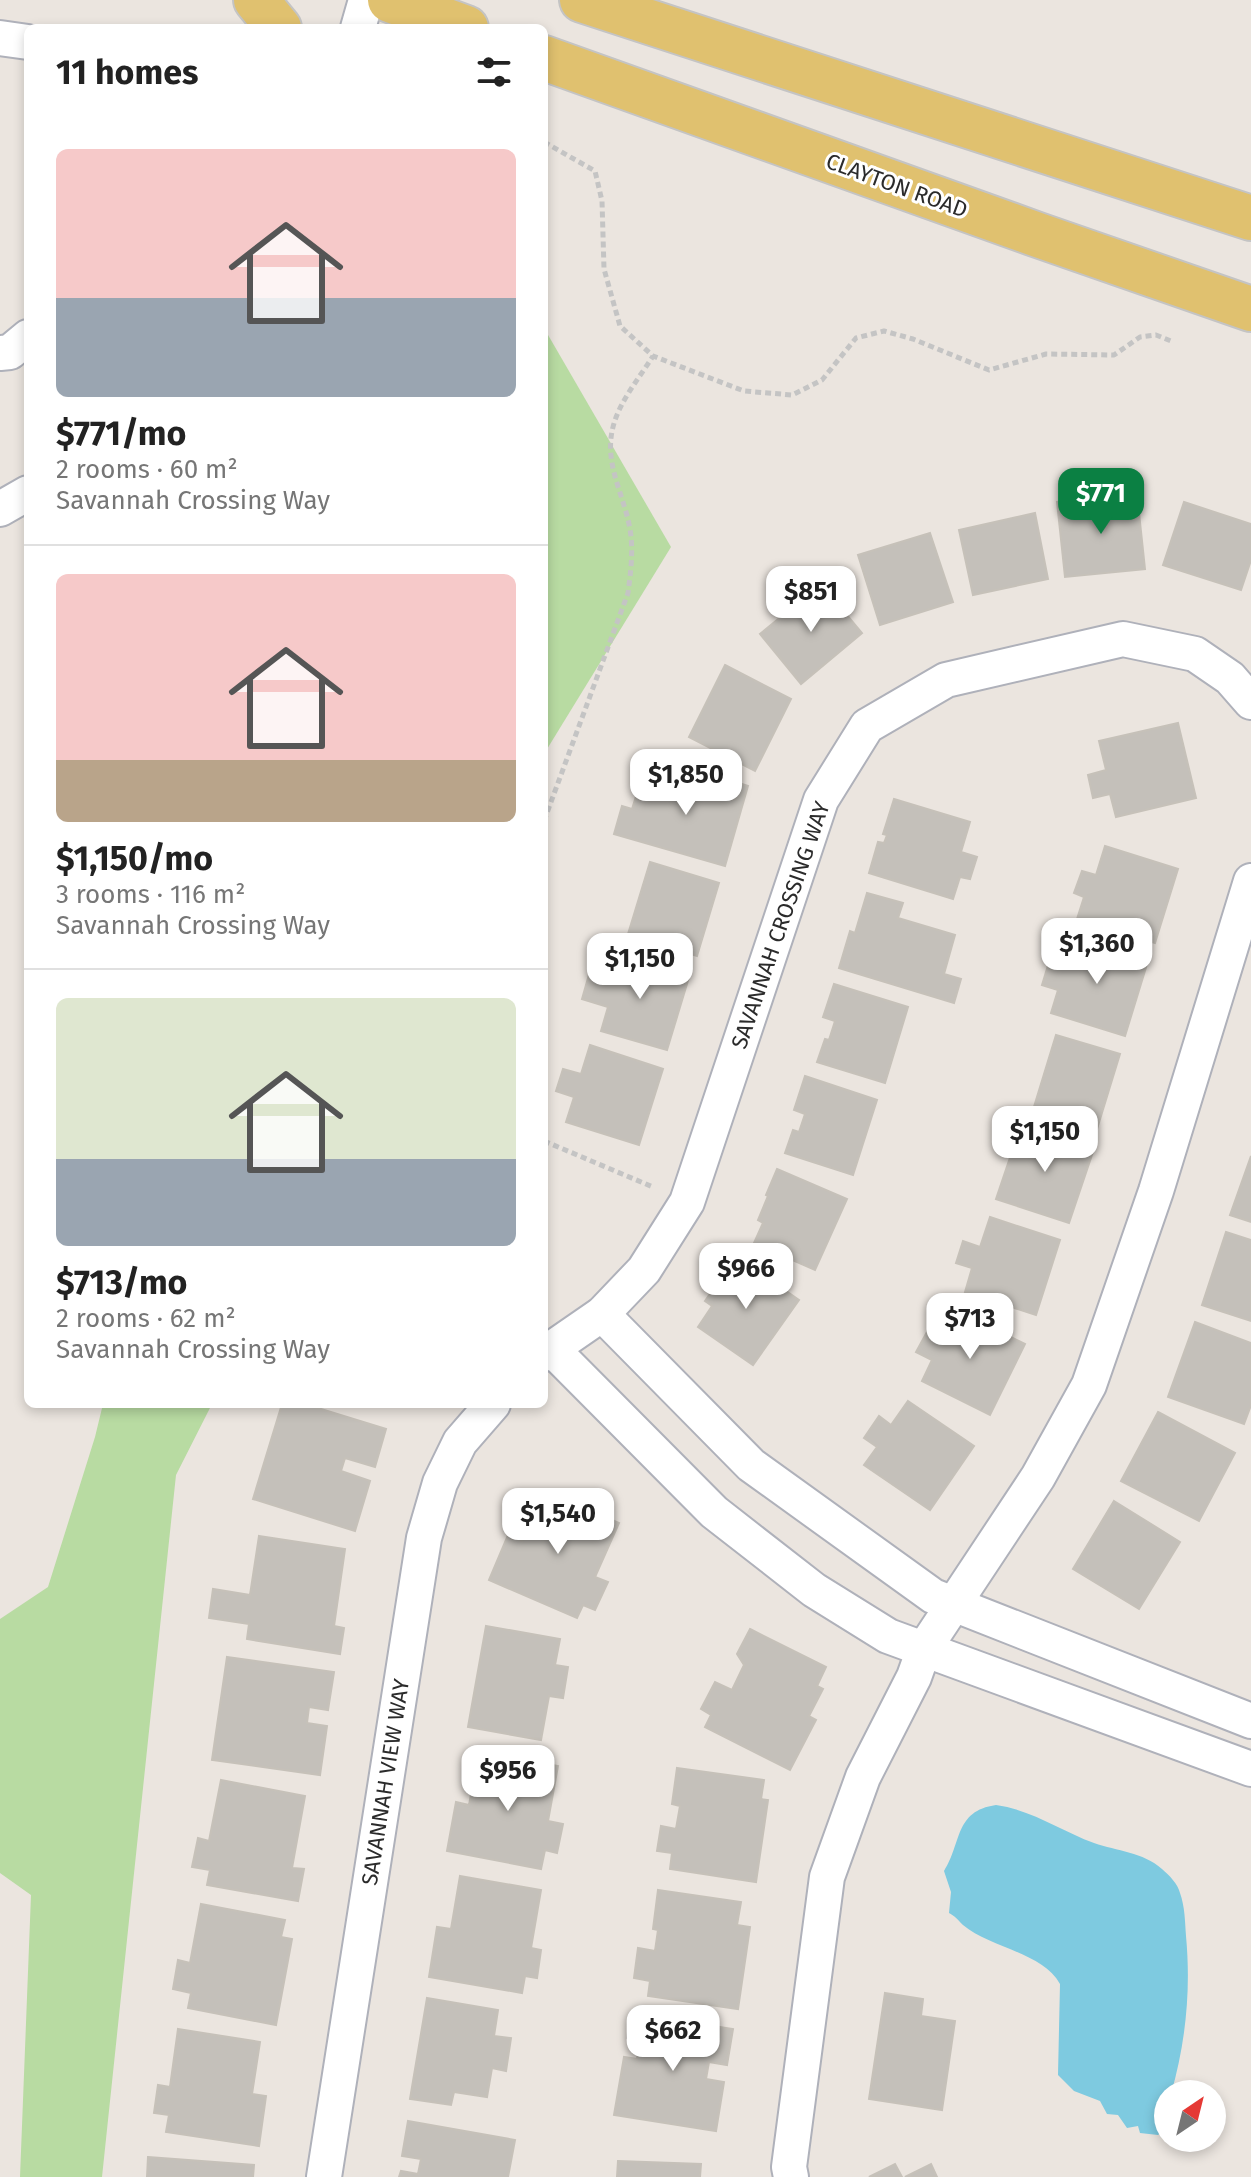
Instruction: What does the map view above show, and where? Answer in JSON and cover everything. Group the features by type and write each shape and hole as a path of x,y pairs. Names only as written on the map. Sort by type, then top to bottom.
{"main road":[{"path":"256,0 276,24"},
{"path":"390,0 455,24"},
{"path":"582,0 1251,218"},
{"name":"CLAYTON ROAD","path":"548,59 1251,309"}],"street":[{"path":"359,24 366,0"},
{"path":"0,38 24,41"},
{"path":"0,353 10,352 24,340"},
{"path":"0,509 24,495"},
{"name":"SAVANNAH CROSSING WAY","path":"548,1351 602,1314 644,1270 687,1202 821,800 867,726 946,680 1123,639 1195,654 1230,678 1251,702"},
{"path":"791,2177 789,2167 798,2092 827,1877 863,1777 914,1677 924,1649 1038,1477 1089,1385 1156,1191 1251,881"},
{"path":"602,1314 751,1465 933,1596 1251,1721"},
{"path":"548,1351 714,1512 814,1590 888,1636 1251,1769"},
{"name":"SAVANNAH VIEW WAY","path":"324,2177 424,1538 440,1483 460,1442 490,1408"}],"path":[{"path":"548,144 595,171 602,201 604,269 620,326 653,356 744,391 792,395 822,380 856,338 884,331 913,339 989,370 1046,354 1114,355 1140,337 1156,335 1171,341"},
{"path":"548,810 628,593 631,537 611,464 612,435 614,422 653,356"},
{"path":"548,1143 653,1187"}],"green space":[{"path":"548,335 671,547 548,747"},
{"path":"102,1408 210,1408 176,1475 102,2177 20,2177 31,1895 0,1873 0,1619 48,1587"}],"water":[{"path":"996,1805 1009,1808 1094,1843 1147,1859 1165,1871 1177,1886 1185,1920 1188,1976 1186,2015 1174,2080 1154,2080 1154,2135 1140,2133 1138,2126 1127,2128 1118,2115 1107,2114 1100,2101 1074,2091 1058,2075 1060,1984 1052,1973 1029,1957 974,1933 949,1913 951,1892 944,1871 966,1821 982,1808"}],"building":[{"path":"1137,494 1145,569 1065,577 1057,502"},
{"path":"1184,502 1251,524 1251,560 1241,590 1163,565"},
{"path":"1035,513 1048,579 973,595 959,530"},
{"path":"930,533 953,602 880,625 858,555"},
{"path":"821,584 862,633 801,684 760,634"},
{"path":"725,665 791,699 755,771 689,737"},
{"path":"1178,723 1196,798 1116,817 1110,794 1093,798 1088,775 1106,770 1099,741"},
{"path":"710,774 748,786 725,866 614,834 622,806 632,809 638,790 644,792 649,775 706,791"},
{"path":"894,799 970,822 961,852 977,857 970,879 960,877 953,899 869,873 878,842 884,843 887,835 883,834"},
{"path":"1105,846 1178,869 1155,943 1077,919 1084,897 1074,893 1082,871 1096,875"},
{"path":"650,862 719,883 697,956 628,934"},
{"path":"867,893 903,903 898,918 955,935 944,974 961,979 954,1003 839,968 850,931 855,933"},
{"path":"1074,938 1148,961 1125,1036 1051,1013 1058,990 1042,985 1049,962 1065,968"},
{"path":"627,955 690,974 667,1050 601,1031 608,1007 582,999 590,971 619,979"},
{"path":"834,984 908,1007 885,1083 817,1062 835,1021 823,1017"},
{"path":"1056,1035 1120,1054 1097,1129 1033,1110"},
{"path":"590,1045 663,1069 639,1145 566,1122 574,1097 556,1091 563,1069 581,1074"},
{"path":"805,1076 877,1100 853,1175 785,1153 793,1130 799,1132 805,1114 794,1110"},
{"path":"1021,1125 1094,1149 1069,1223 996,1199"},
{"path":"1251,1156 1251,1222 1230,1215"},
{"path":"777,1169 847,1199 815,1270 754,1243 763,1223 758,1220"},
{"path":"990,1217 1060,1240 1036,1315 965,1292 972,1268 956,1263 963,1241 980,1247"},
{"path":"1226,1232 1251,1240 1251,1321 1202,1305"},
{"path":"736,1256 799,1300 753,1365 698,1327 712,1306 705,1301"},
{"path":"957,1310 1025,1344 990,1415 922,1381 932,1360 916,1352 928,1330 943,1338"},
{"path":"1195,1322 1251,1343 1251,1405 1244,1424 1168,1397"},
{"path":"908,1401 974,1446 930,1510 864,1465 877,1447 864,1438 879,1416 891,1425"},
{"path":"281,1408 318,1408 386,1429 375,1467 345,1458 341,1471 370,1481 355,1531 253,1499"},
{"path":"1158,1412 1235,1453 1199,1521 1121,1481"},
{"path":"544,1490 619,1523 595,1577 608,1582 595,1610 583,1605 577,1618 489,1580 508,1535 522,1541"},
{"path":"1114,1501 1180,1542 1139,1609 1073,1569"},
{"path":"259,1536 345,1549 334,1626 344,1628 340,1654 247,1639 249,1624 209,1618 213,1589 250,1595"},
{"path":"486,1626 560,1639 555,1665 568,1667 563,1698 549,1696 541,1740 468,1727"},
{"path":"750,1629 826,1667 817,1686 823,1689 809,1716 816,1720 790,1770 705,1727 711,1715 701,1709 715,1682 732,1690 744,1665 737,1654"},
{"path":"227,1657 334,1672 328,1710 309,1707 307,1723 327,1726 320,1775 212,1760"},
{"path":"479,1752 558,1766 548,1821 563,1824 557,1853 545,1850 541,1869 447,1851 456,1802 469,1805"},
{"path":"677,1768 764,1780 761,1799 768,1800 756,1882 670,1869 672,1853 657,1851 661,1826 676,1829 680,1806 672,1804"},
{"path":"221,1780 305,1796 292,1868 304,1869 298,1901 207,1885 210,1870 192,1867 198,1838 209,1841"},
{"path":"460,1876 541,1890 531,1948 541,1950 537,1978 525,1976 522,1993 429,1977 437,1927 451,1929"},
{"path":"658,1890 741,1902 737,1925 750,1927 738,2009 648,1996 650,1981 634,1978 638,1948 655,1951 658,1930 653,1929"},
{"path":"201,1904 285,1920 281,1937 292,1939 276,2025 188,2008 191,1993 173,1989 178,1960 190,1963"},
{"path":"885,1993 923,1999 921,2016 955,2021 942,2110 869,2099"},
{"path":"427,1998 498,2010 494,2036 511,2038 506,2071 492,2068 487,2097 454,2092 451,2105 410,2099"},
{"path":"631,2013 733,2029 727,2065 709,2062 706,2079 724,2082 716,2131 614,2115 624,2057 637,2059 640,2040 627,2038"},
{"path":"178,2029 260,2042 252,2094 266,2096 259,2146 166,2132 169,2115 154,2113 158,2085 170,2087"},
{"path":"408,2121 515,2140 508,2177 399,2177 401,2171 418,2174 421,2159 402,2156"},
{"path":"148,2157 254,2165 253,2177 147,2177"},
{"path":"618,2161 701,2164 700,2177 617,2177"},
{"path":"895,2164 902,2177 869,2177"},
{"path":"931,2164 937,2177 905,2177"}]}
